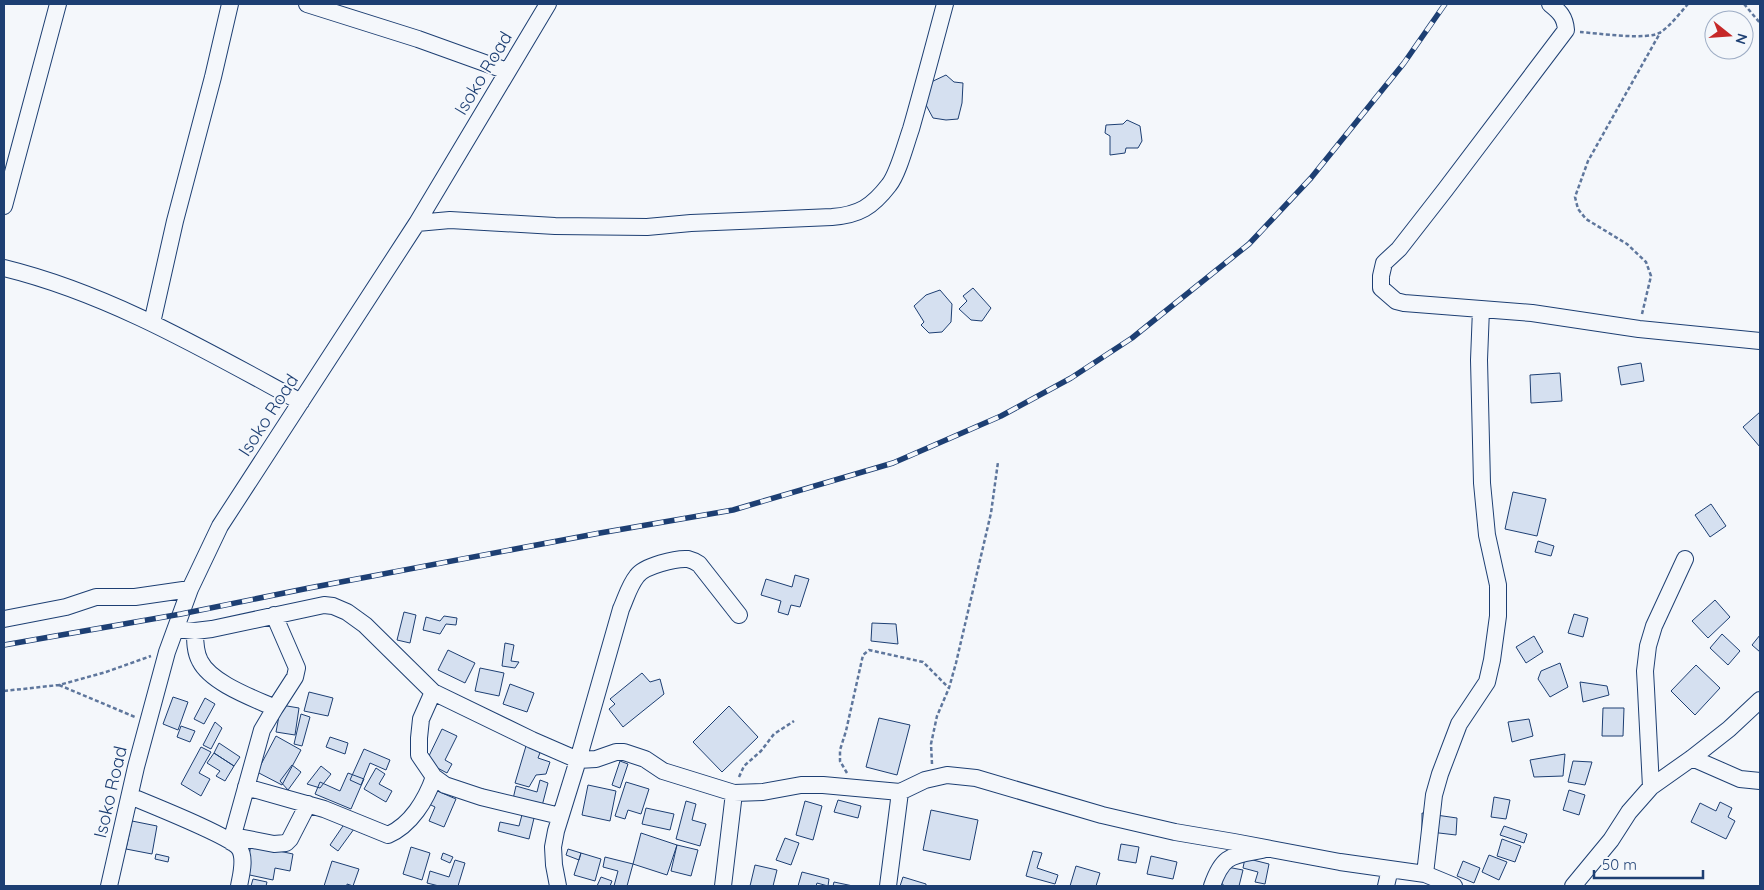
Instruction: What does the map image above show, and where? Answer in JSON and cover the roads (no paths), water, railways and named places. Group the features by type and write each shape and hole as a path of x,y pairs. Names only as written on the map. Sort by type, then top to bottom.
{"street":[{"path":"4,206 58,4"},
{"path":"152,323 175,221 230,4"},
{"path":"307,4 361,20 506,71"},
{"path":"348,4 361,20"},
{"name":"Isoko Road","path":"109,886 147,723 167,652 190,588 220,526 417,223 506,71 548,4"},
{"path":"417,223 450,220 555,226 647,227 691,222 832,217 862,211 891,184 905,149 945,4"},
{"path":"1550,4 1561,13 1565,21 1566,30 1446,190 1384,264 1380,276 1381,288 1396,301 1404,303 1532,313 1639,330 1760,342"},
{"path":"4,268 38,276 92,296 152,323 301,402"},
{"path":"1425,874 1434,795 1440,774 1460,724 1487,682 1498,616 1498,585 1487,535 1482,483 1479,370 1481,309"},
{"path":"1650,787 1645,671 1648,646 1654,626 1685,558"},
{"path":"558,886 553,847 556,831 622,609 629,590 638,575 647,568 679,559 691,559 699,564 739,615"},
{"path":"4,619 66,608 96,597 135,598 190,588"},
{"path":"176,629 195,631 212,629 324,605 333,606 347,612 365,625 433,692 578,760 596,759 616,752 624,752 645,759 663,771 734,793 763,792 801,786 823,785 900,792 916,783 947,775 976,778 1102,815 1175,832 1340,862 1425,874 1454,886"},
{"path":"232,839 262,730 295,677 297,668 274,615"},
{"path":"195,631 196,651 199,660 212,675 250,697 275,708"},
{"path":"433,692 421,719 419,738 420,755 434,777 445,785 481,797 560,816"},
{"path":"1573,886 1611,840 1629,812 1650,787 1729,729 1760,700"},
{"path":"1692,758 1740,779 1760,781"},
{"path":"246,787 344,816 388,835 397,831 413,814 427,795 434,777"},
{"path":"888,886 900,792"},
{"path":"723,886 734,793"},
{"path":"130,796 232,839 274,844 286,844 308,804"},
{"path":"232,839 242,856 239,886"},
{"path":"1212,886 1222,864 1231,856 1269,848"},
{"path":"1386,886 1390,869"}],"railway":[{"path":"4,645 181,614 600,533 733,510 893,463 1001,416 1071,378 1132,338 1249,244 1311,178 1404,63 1445,4"}]}
